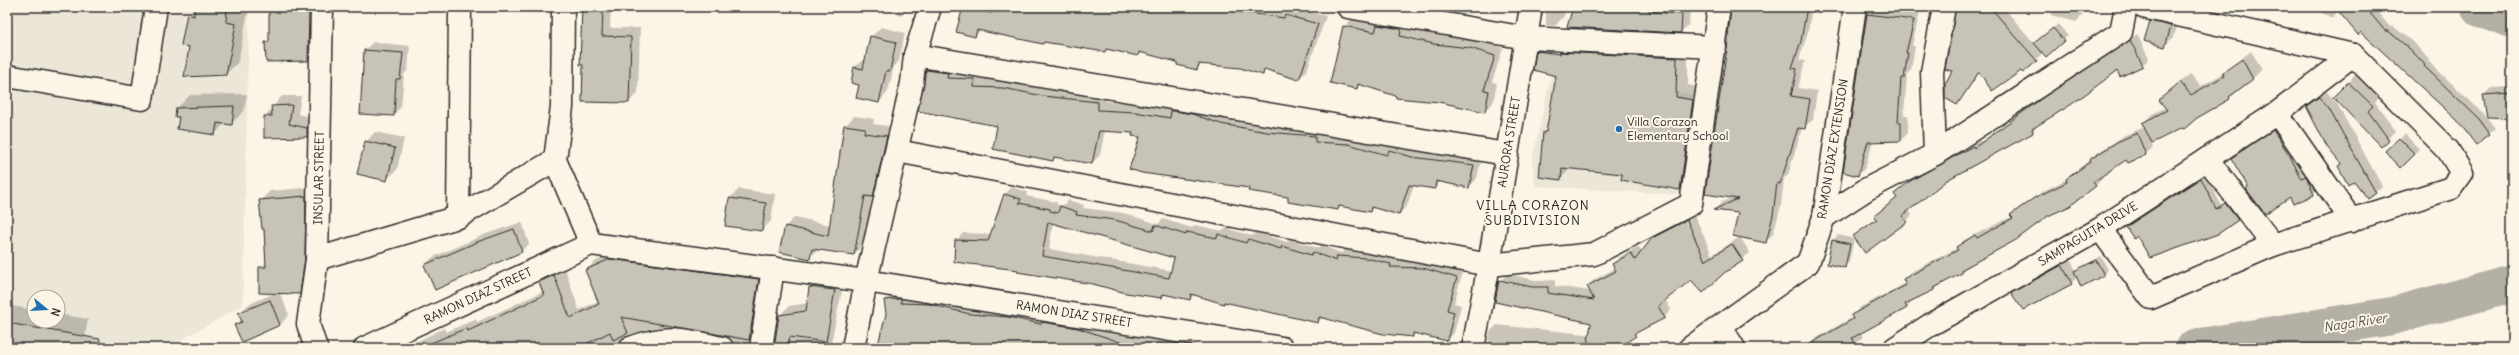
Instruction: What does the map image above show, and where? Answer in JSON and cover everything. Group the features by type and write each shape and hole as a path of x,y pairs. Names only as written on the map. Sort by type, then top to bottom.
{"street":[{"path":"7,76 142,99 156,7"},
{"name":"INSULAR STREET","path":"316,348 308,324 317,259 322,7"},
{"path":"458,217 460,7"},
{"path":"564,7 562,107 555,160 591,244"},
{"path":"854,348 866,281 912,83 915,54 930,7"},
{"path":"1348,7 1526,38 1715,47"},
{"name":"AURORA STREET","path":"1473,348 1489,265 1531,7"},
{"path":"897,151 1489,265 1594,254 1691,204 1715,47 1719,7"},
{"name":"RAMON DIAZ EXTENSION","path":"1690,348 1808,263 1824,217 1855,7"},
{"path":"1935,154 1932,72 1944,7"},
{"path":"1824,217 1867,188 1935,154 2121,32 2126,7"},
{"path":"2100,229 2151,298 2273,245 2352,221 2451,188 2462,173 2448,150 2353,55 2143,7"},
{"path":"915,54 1506,154"},
{"name":"SAMPAGUITA DRIVE","path":"1895,348 1930,324 2100,229 2277,113 2353,55"},
{"path":"2277,113 2352,221"},
{"path":"2207,159 2273,245"},
{"path":"317,259 458,217 555,160"},
{"name":"RAMON DIAZ STREET","path":"365,348 591,244 866,281 1282,348"},
{"path":"761,348 773,268"},
{"path":"1721,327 1734,348"},
{"path":"630,348 651,340 676,338 722,348"}],"shaded area":[{"path":"7,7 249,7 243,305 167,348 7,348"},
{"name":"Villa Corazon Elementary School","path":"1552,71 1705,97 1687,195 1535,186 1532,161"}],"building":[{"path":"194,7 227,7 226,22 236,24 226,75 184,77 189,47 181,45 187,14 194,16"},
{"path":"582,7 603,7 602,36 631,37 629,103 582,102 583,65 580,65"},
{"path":"963,7 992,13 994,7 1243,7 1242,12 1284,18 1285,15 1318,24 1299,80 1264,69 1263,75 1240,68 1199,64 1197,70 1177,65 1177,62 1139,52 1138,56 1106,49 1105,52 1044,42 1043,44 977,30 975,37 956,32"},
{"path":"1573,7 1649,7 1649,12 1682,14 1681,33 1567,27"},
{"path":"1731,7 1807,7 1801,41 1792,68 1797,69 1791,96 1810,99 1805,129 1798,128 1780,184 1777,183 1773,215 1766,243 1733,236 1738,213 1713,210 1738,199 1705,194 1727,48"},
{"path":"1956,7 1990,7 2037,61 2023,73 2021,71 1992,91 1979,72 1957,105 1945,98 1945,84 1952,71 1945,69"},
{"path":"2335,7 2365,7 2386,32 2387,30 2411,50 2425,65 2424,66 2479,119 2490,134 2476,145 2457,120 2361,32 2358,35"},
{"path":"309,9 308,61 266,62 265,42 269,42 269,10"},
{"path":"1867,14 1914,20 1906,53 1908,53 1904,78 1901,78 1898,122 1901,122 1901,141 1868,142 1858,176 1843,172"},
{"path":"2150,21 2171,26 2165,47 2144,41"},
{"path":"1377,25 1401,29 1400,36 1434,44 1470,48 1495,56 1484,90 1489,91 1485,112 1439,102 1396,98 1396,96 1358,84 1357,89 1330,83 1343,26 1375,32"},
{"path":"2053,28 2064,41 2046,57 2034,43"},
{"path":"870,36 896,42 890,71 886,71 879,103 856,98 859,85 851,83 854,67 863,69"},
{"path":"2130,40 2143,66 2120,77 2117,71 2072,104 2032,129 2033,133 1947,180 1902,216 1907,222 1865,253 1853,236 1877,219 1874,216 1897,198 1894,194 1910,181 1973,146 1974,148 2042,98"},
{"path":"364,50 403,53 400,79 396,79 394,116 360,114"},
{"name":"Villa Corazon Elementary School","path":"1536,51 1560,54 1560,52 1677,58 1676,97 1693,100 1680,190 1621,180 1622,174 1562,168 1561,180 1539,177 1543,132 1546,132 1556,76 1533,70"},
{"path":"2242,59 2253,79 2229,97 2230,99 2197,118 2184,129 2182,128 2152,143 2142,123 2167,110 2159,100 2180,82 2191,95 2224,76 2222,73"},
{"path":"926,70 948,73 947,78 974,79 974,87 1003,88 1043,96 1098,102 1098,110 1135,112 1170,118 1171,111 1175,111 1192,114 1221,124 1267,132 1315,136 1315,142 1348,144 1387,155 1389,150 1412,157 1474,165 1469,188 1436,181 1435,189 1409,185 1399,215 1371,207 1370,212 1339,206 1338,210 1288,202 1288,197 1248,191 1249,188 1142,173 1129,169 1140,137 1132,136 1133,133 1099,131 1092,164 1054,157 1053,161 993,149 997,126 918,111"},
{"path":"2348,82 2373,106 2368,111 2389,140 2381,147 2333,97"},
{"path":"2511,93 2512,118 2487,117 2483,95"},
{"path":"2319,97 2329,109 2376,193 2368,199 2354,181 2348,185 2338,166 2341,164 2327,147 2306,106"},
{"path":"292,105 289,124 307,128 307,137 264,138 264,116 272,116 271,106"},
{"path":"234,106 232,125 217,123 215,135 177,129 179,117 175,117 176,108"},
{"path":"844,125 865,128 864,133 887,136 873,197 865,196 854,255 812,249 810,259 779,252 785,226 828,236"},
{"path":"2273,130 2290,156 2301,178 2306,176 2314,195 2293,204 2290,197 2265,214 2246,189 2248,187 2231,158"},
{"path":"2137,133 2146,155 2128,163 2126,160 2093,182 2096,186 2070,206 2048,216 2016,240 1961,270 1962,273 1934,288 1934,290 1905,304 1907,308 1852,338 1858,348 1803,348 1853,319 1851,315 1906,285 1903,279 1958,250 1956,247 1975,235 1977,238 2013,218 2010,215 2034,198 2067,182 2066,179 2090,162 2089,160 2117,142"},
{"path":"2399,138 2415,154 2401,168 2385,151"},
{"path":"365,141 395,148 387,181 357,174"},
{"path":"2201,178 2216,209 2225,203 2238,220 2218,234 2150,258 2137,236 2134,239 2126,227"},
{"path":"1004,194 1021,199 1019,203 1050,209 1050,211 1058,213 1060,206 1077,212 1076,215 1115,220 1153,231 1155,225 1186,235 1187,232 1217,238 1218,234 1246,243 1248,239 1281,249 1282,246 1311,255 1313,252 1336,261 1337,256 1366,258 1391,264 1390,267 1423,268 1457,278 1447,310 1454,312 1447,341 1413,333 1413,337 1383,334 1319,317 1318,323 1224,302 1224,304 1191,294 1190,300 1163,294 1162,298 1126,293 1093,284 1017,272 1018,270 954,262 955,240 988,241","holes":["1048,222 1174,258 1169,278 1042,256"]},
{"path":"306,196 305,258 300,294 259,293 259,267 266,267 264,229 262,229 259,200"},
{"path":"729,198 766,203 762,231 725,226"},
{"path":"1687,220 1705,261 1732,244 1743,261 1724,273 1703,293 1691,280 1658,306 1665,318 1634,334 1636,336 1618,348 1587,348 1591,323 1495,302 1499,280 1532,287 1548,287 1548,293 1594,300 1587,286 1616,271 1612,264 1631,253 1635,260 1652,238"},
{"path":"514,229 522,252 435,290 424,265 477,242"},
{"path":"1832,240 1850,244 1845,268 1827,264"},
{"path":"610,259 759,279 749,340 621,317 628,333 613,340 610,332 578,348 419,348 467,328 468,331 544,295 539,282 554,275 570,318 599,304 585,270"},
{"path":"2096,260 2104,275 2081,287 2074,271"},
{"path":"2062,265 2072,284 2023,310 2011,293"},
{"path":"809,287 835,290 826,342 790,337 786,348 774,348 779,315 806,311"},
{"path":"901,299 901,303 929,304 970,314 1008,317 1041,324 1042,322 1078,328 1129,345 1128,348 877,348 886,314 884,300"},
{"path":"270,300 280,325 242,342 234,325 242,322 238,313"},
{"path":"7,323 26,326 26,329 42,329 100,339 99,348 7,348"}],"waterway":[{"name":"Naga River","path":"2479,7 2512,20"},
{"name":"Naga River","path":"2195,348 2392,316 2512,284"}],"place":[{"name":"Villa Corazon Elementary School","path":"1619,129"}],"district":[{"name":"VILLA CORAZON SUBDIVISION","path":"1533,212"}]}
